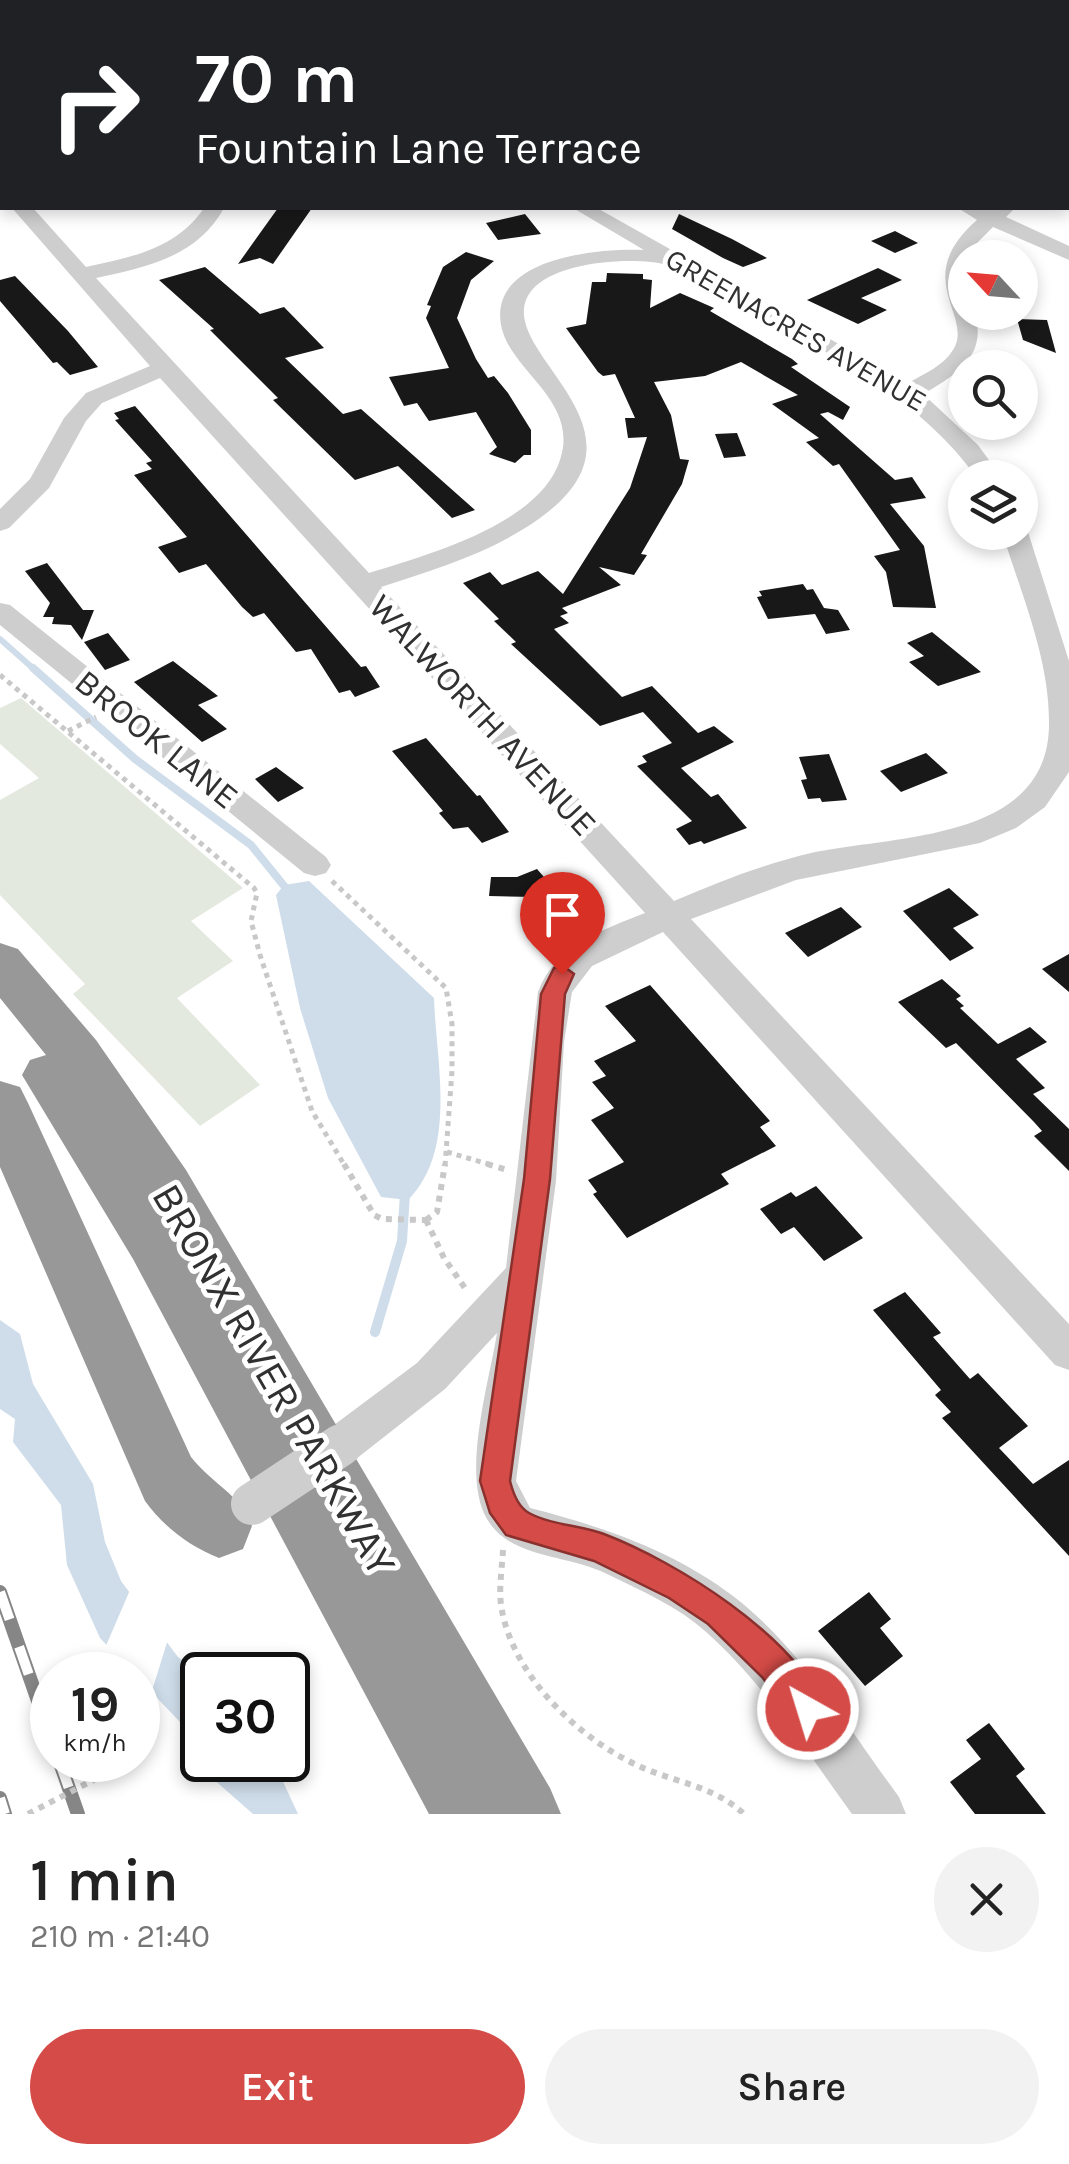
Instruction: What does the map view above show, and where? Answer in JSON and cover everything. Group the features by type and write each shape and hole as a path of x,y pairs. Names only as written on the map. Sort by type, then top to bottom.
{"highway":[{"name":"BRONX RIVER PARKWAY","path":"0,962 77,1055 166,1187 524,1814"},
{"name":"BRONX RIVER PARKWAY","path":"0,1012 60,1089 132,1203 470,1814"},
{"path":"0,1103 168,1479 181,1496 236,1515"}],"street":[{"name":"WALWORTH AVENUE","path":"24,210 164,368 1069,1352"},
{"path":"80,274 180,247 200,231 213,210"},
{"path":"363,584 496,535 538,509 562,483 573,453 573,424 518,340 510,314 515,298 529,284 581,257 592,246 596,235 587,210"},
{"name":"GREENACRES AVENUE","path":"587,210 908,392 951,427 976,460"},
{"path":"908,392 948,373 965,353 968,334 957,285 958,263 966,244 999,213 1069,254"},
{"path":"581,257 637,254 678,260"},
{"path":"0,523 40,482 76,418 94,398 164,368"},
{"path":"882,1814 785,1680 719,1613 680,1587 599,1547 517,1524 508,1516 495,1481 537,1179 550,1016 562,974 593,951 725,891 788,871 980,834 1034,798 1061,756 1064,709 1019,550"},
{"name":"BROOK LANE","path":"0,611 316,866"},
{"path":"236,1515 341,1445 431,1376 525,1275"}],"path":[{"path":"0,676 254,888 257,893 251,920 260,955 312,1111 374,1215 388,1220 426,1220 437,1212 447,1152 452,1024 446,988 316,866"},
{"path":"68,731 94,717"},
{"path":"447,1152 537,1179"},
{"path":"426,1220 444,1258 466,1290"},
{"path":"503,1544 502,1614 528,1671 550,1697 598,1743 620,1758 706,1788 731,1800 744,1814"},
{"path":"28,1814 89,1782"}],"shaded area":[{"path":"21,698 243,888 191,921 233,961 177,998 260,1085 200,1126 73,994 85,984 0,895 0,800 39,778 0,744 0,708"}],"water":[{"path":"309,881 434,998 440,1077 439,1131 424,1179 408,1200 381,1197 328,1098 300,1008 276,895 284,885"},
{"path":"0,1320 20,1334 33,1384 93,1484 105,1542 121,1581 180,1658 180,1722 160,1701 160,1652 113,1652 100,1638 67,1565 61,1505 13,1442 15,1419 0,1409"},
{"path":"217,1782 283,1782 298,1814 253,1814"}],"pier":[{"path":"130,1590 169,1636 160,1665 160,1652 109,1652 105,1648"}],"building":[{"path":"277,210 311,210 273,264 260,258 238,264"},
{"path":"525,214 541,234 498,240 486,223"},
{"path":"679,214 767,258 743,267 723,258 672,229"},
{"path":"895,231 918,243 895,253 871,241"},
{"path":"466,252 494,261 471,280 457,318 488,378 494,376 531,430 531,455 524,455 515,463 489,454 497,447 476,412 429,421 417,403 404,406 389,377 449,368 426,318 431,306 427,305 443,267"},
{"path":"205,267 260,314 284,307 324,348 285,358 343,414 361,409 475,510 452,518 398,466 355,480 273,400 278,398 210,330 214,329 159,280"},
{"path":"878,268 902,280 861,298 887,310 858,324 807,300"},
{"path":"607,273 643,274 643,279 652,280 650,308 680,293 714,308 710,311 792,359 798,364 791,367 850,407 843,420 828,412 820,414 895,480 912,477 926,498 890,504 924,546 936,608 893,607 886,572 874,556 900,550 839,464 833,466 806,442 819,438 772,404 798,395 741,362 705,376 654,382 671,415 680,459 689,460 682,484 641,554 647,555 634,575 599,567 621,585 562,608 568,613 560,616 569,623 554,629 622,697 652,686 698,733 714,726 734,742 681,768 711,797 718,794 747,828 704,844 701,841 689,845 676,829 692,821 637,766 647,762 642,756 672,743 643,712 600,726 511,644 516,642 494,621 499,619 463,583 490,572 502,585 538,571 563,594 630,488 647,437 628,438 625,418 635,418 615,374 603,376 598,372 566,328 586,324 592,282 606,282"},
{"path":"15,276 98,367 70,375 57,362 53,363 0,301 0,280"},
{"path":"1038,320 1047,320 1056,353 1023,340 1020,330 1038,330"},
{"path":"135,406 361,667 366,666 380,687 355,697 350,690 339,693 311,649 296,652 264,613 253,617 242,607 206,564 179,573 158,547 187,537 134,475 152,469 146,463 152,461 115,420 119,419 114,413"},
{"path":"737,433 746,456 724,458 715,434"},
{"path":"47,563 83,610 94,610 82,640 71,625 52,624 54,617 43,617 50,603 25,571"},
{"path":"803,584 807,590 813,589 824,608 838,610 850,630 826,634 815,614 768,619 757,597 762,596 759,591"},
{"path":"932,632 981,672 938,686 909,662 924,656 907,643"},
{"path":"108,633 130,660 105,670 84,642"},
{"path":"173,661 218,696 198,705 227,729 202,742 134,682"},
{"path":"426,738 509,832 482,843 468,827 453,829 439,813 443,811 392,751"},
{"path":"926,753 948,773 901,792 880,771"},
{"path":"829,754 847,800 808,799 801,780 807,779 799,757"},
{"path":"276,767 304,788 278,802 255,779"},
{"path":"537,869 576,913 556,921 536,897 489,896 491,877 517,877"},
{"path":"949,888 979,915 953,928 974,948 950,961 903,911"},
{"path":"841,907 862,927 808,957 785,933"},
{"path":"1069,954 1069,992 1042,969"},
{"path":"942,979 961,996 956,999 964,1006 960,1008 998,1044 1030,1027 1047,1042 1016,1059 1045,1088 1033,1094 1069,1129 1069,1171 1034,1136 1042,1131 956,1043 946,1048 898,1002"},
{"path":"650,985 770,1121 760,1127 776,1146 721,1174 729,1184 627,1238 593,1194 597,1192 588,1180 624,1162 591,1120 614,1108 592,1082 606,1076 594,1061 636,1041 605,1006"},
{"path":"816,1186 863,1238 824,1261 794,1227 781,1234 760,1209 791,1192 796,1197"},
{"path":"905,1292 941,1333 933,1337 970,1379 978,1373 1028,1426 999,1448 1033,1484 1069,1460 1069,1556 942,1418 951,1412 935,1395 941,1390 873,1310"},
{"path":"869,1592 891,1619 880,1628 903,1656 865,1686 818,1631"},
{"path":"989,1723 1025,1769 1016,1776 1046,1814 975,1814 950,1782 981,1759 966,1740"}],"waterway":[{"path":"0,639 35,670"},
{"path":"33,668 135,759 251,845 289,892"},
{"path":"375,1332 402,1241 405,1193"}],"railway":[{"path":"0,1592 30,1678"},
{"path":"67,1782 78,1814"},
{"path":"0,1798 5,1814"}],"route":[{"path":"562,974 553,994 537,1179 495,1481 501,1502 512,1522 599,1547 680,1587 719,1613 773,1666 808,1709"}]}
